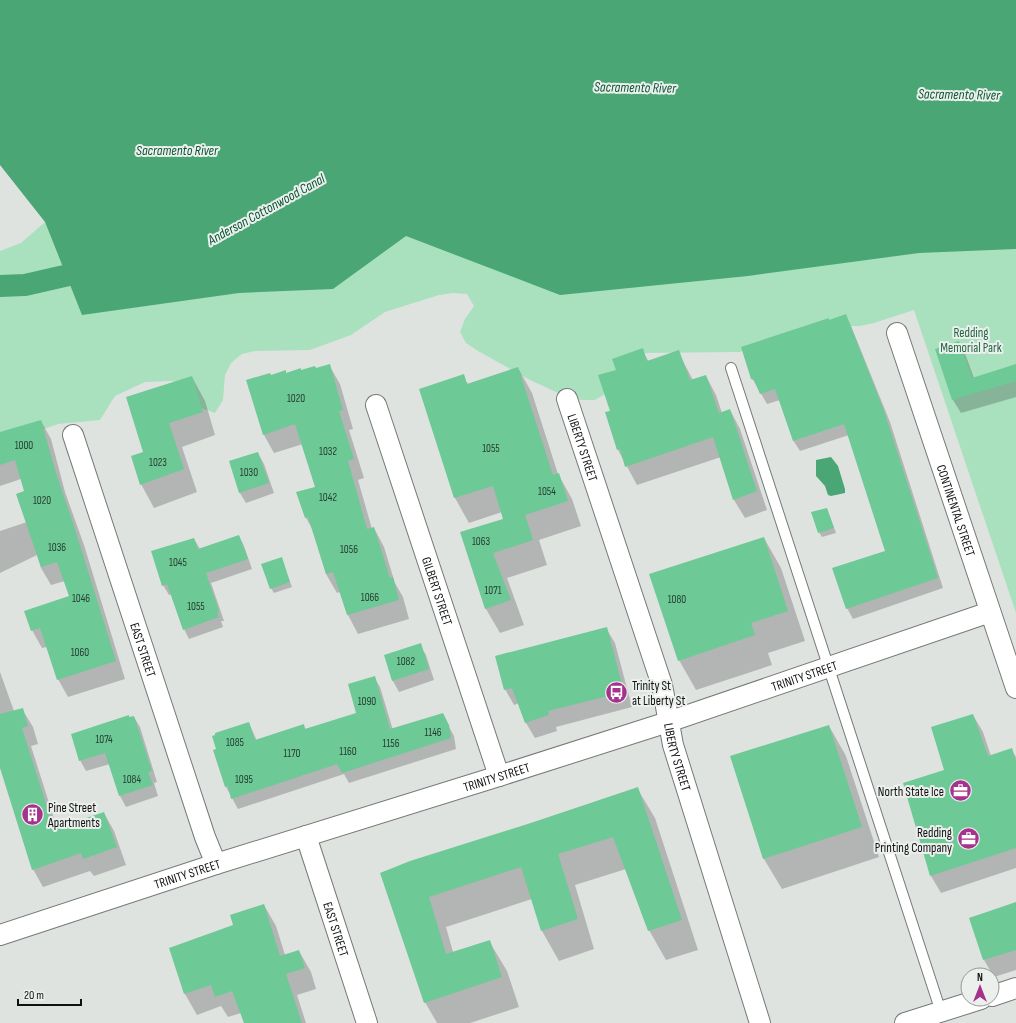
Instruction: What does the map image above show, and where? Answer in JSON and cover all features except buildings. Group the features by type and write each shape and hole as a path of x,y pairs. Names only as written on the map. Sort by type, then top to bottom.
{"street":[{"name":"CONTINENTAL STREET","path":"897,333 954,497 990,612 1016,688"},
{"name":"LIBERTY STREET","path":"567,398 662,685 673,745 760,1023"},
{"name":"GILBERT STREET","path":"376,405 499,776"},
{"name":"EAST STREET","path":"73,435 205,837 216,864"},
{"name":"TRINITY STREET","path":"0,935 216,864 668,722 827,666 990,612"},
{"name":"EAST STREET","path":"306,836 367,1023"},
{"path":"1000,993 1016,988"},
{"path":"905,1023 960,1006"}],"lane":[{"path":"731,368 941,1012"}],"green space":[{"name":"Redding Memorial Park","path":"45,222 77,302 392,228 1016,224 1016,613 914,310 860,326 805,327 740,352 642,353 607,393 595,400 582,400 569,398 530,380 466,343 460,332 465,319 474,306 467,294 453,293 439,295 385,312 351,335 310,350 255,351 242,354 231,363 225,375 223,400 215,413 201,408 185,385 172,381 145,382 115,396 100,420 58,424 30,434 0,434 0,251 21,243"}],"water":[{"name":"Sacramento River","path":"0,0 1016,0 1016,249 919,253 748,276 560,295 406,236 333,289 239,293 82,315 45,222 0,165"},
{"path":"831,457 838,466 845,493 831,496 828,495 825,486 816,476 816,460"}],"waterway":[{"name":"Anderson Cottonwood Canal","path":"0,286 25,285 95,269"}],"place":[{"name":"Trinity St at Liberty St","path":"617,692"},
{"name":"North State Ice","path":"960,791"},
{"name":"Pine Street Apartments","path":"32,814"},
{"name":"Redding Printing Company","path":"968,839"}]}
